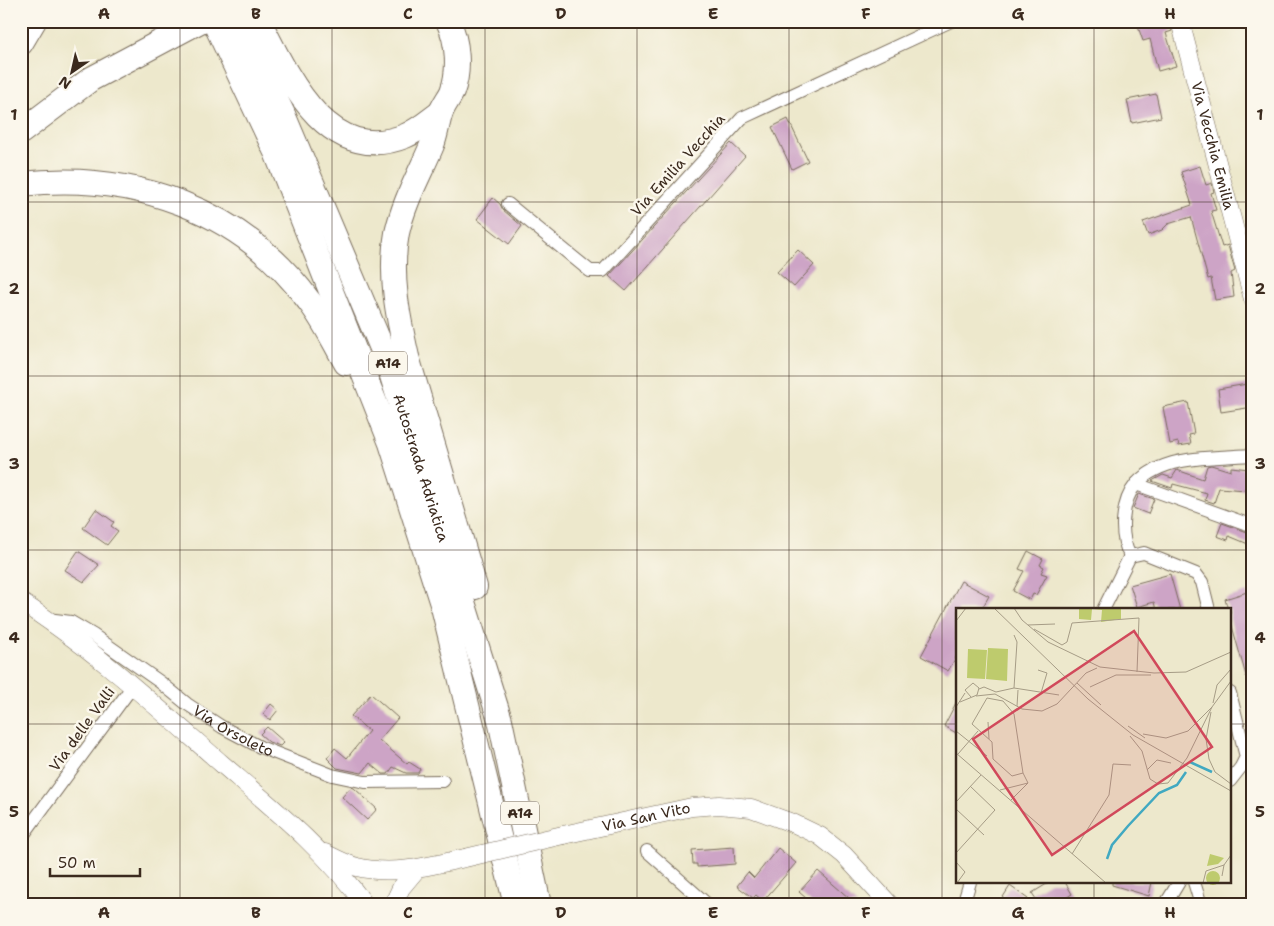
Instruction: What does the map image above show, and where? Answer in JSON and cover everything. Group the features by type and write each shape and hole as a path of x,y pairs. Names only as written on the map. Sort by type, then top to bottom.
{"highway":[{"path":"21,43 34,21"},
{"path":"21,132 91,79 200,21"},
{"name":"Autostrada Adriatica","path":"214,21 276,152 391,443 442,607 516,905"},
{"name":"Autostrada Adriatica","path":"237,21 282,112 387,360 500,720 540,905"},
{"path":"259,21 290,80 319,117 340,133 369,141 390,140 413,132 440,113"},
{"path":"448,21 456,55 456,76 452,90 440,113 433,143 410,190 399,225 394,262 396,301 407,357 497,662 500,720"},
{"path":"21,184 75,180 138,188 196,208 239,232 272,259 310,302 391,443"}],"street":[{"name":"Via Emilia Vecchia","path":"508,204 590,271 603,271 742,118 951,21"},
{"name":"Via Vecchia Emilia","path":"1180,21 1253,299"},
{"path":"1130,556 1124,544 1123,533 1127,495 1144,476 1163,466 1189,460 1253,455"},
{"path":"1136,484 1253,526"},
{"path":"1130,556 1144,553 1196,574 1202,582 1208,608"},
{"path":"1104,608 1130,556"},
{"name":"Via Orsoleto","path":"21,602 47,619 132,687 322,852 365,905"},
{"name":"Via Orsoleto","path":"47,619 71,622 93,635 160,682 187,704 222,727 260,747 332,775 357,780 391,783 443,781"},
{"name":"Via delle Valli","path":"21,838 132,687"},
{"path":"1232,701 1246,757 1232,778"},
{"name":"Via San Vito","path":"416,870 692,807 719,805 751,808 795,824 820,836 844,855 890,905"},
{"path":"647,851 708,905"},
{"name":"Via Orsoleto","path":"322,852 356,867 385,871 416,870"},
{"path":"393,905 401,888 416,870"},
{"path":"963,905 969,884"},
{"path":"1165,905 1178,884"},
{"path":"1195,884 1201,905"}],"building":[{"path":"1136,21 1169,21 1172,31 1166,33 1176,66 1158,71 1150,39 1143,41"},
{"path":"1156,94 1161,117 1132,123 1127,100"},
{"path":"788,119 808,161 792,169 772,127"},
{"path":"731,143 745,156 626,291 609,276"},
{"path":"1200,166 1206,185 1212,183 1214,192 1211,193 1216,210 1211,211 1222,247 1228,245 1235,271 1231,273 1234,297 1215,300 1211,278 1208,279 1191,217 1168,224 1162,230 1148,235 1143,222 1192,205 1181,172"},
{"path":"493,198 500,204 503,210 522,226 509,244 477,219"},
{"path":"798,250 814,265 794,287 777,272"},
{"path":"1253,383 1253,407 1221,412 1218,389"},
{"path":"1188,402 1194,434 1189,435 1191,444 1179,446 1178,442 1170,444 1163,407"},
{"path":"1211,465 1231,471 1231,467 1249,469 1246,490 1219,488 1214,503 1205,500 1207,493 1173,484 1172,488 1152,481 1163,475 1172,478 1177,470 1203,479 1207,466"},
{"path":"1139,494 1154,499 1148,514 1133,508"},
{"path":"96,509 114,522 111,526 118,531 107,545 83,528"},
{"path":"1222,523 1253,534 1253,546 1229,536 1228,540 1217,536"},
{"path":"78,551 99,565 84,582 65,570"},
{"path":"1028,551 1043,559 1040,565 1044,567 1041,573 1047,575 1036,595 1033,594 1030,600 1013,591 1024,571 1019,569"},
{"path":"1170,574 1179,608 1156,608 1154,602 1137,607 1130,585"},
{"path":"961,581 989,596 982,608 956,608 956,657 948,671 921,656"},
{"path":"1247,592 1253,613 1253,689 1250,690 1232,626 1232,608 1227,608 1225,599"},
{"path":"371,694 398,718 379,740 407,764 409,762 420,769 418,773 406,773 393,767 388,774 383,774 370,763 362,773 337,768 327,758 335,748 347,758 369,731 351,716"},
{"path":"956,703 956,733 944,726"},
{"path":"271,704 278,710 270,720 263,714"},
{"path":"267,727 284,742 280,746 269,742 260,734"},
{"path":"351,787 377,809 367,820 342,797"},
{"path":"734,847 735,864 697,867 697,864 693,864 692,850"},
{"path":"778,848 796,863 763,901 756,895 753,898 737,886 748,872 754,878"},
{"path":"818,871 857,905 814,905 799,892"},
{"path":"1047,884 1066,884 1072,894 1055,905 1040,905 1032,893"},
{"path":"1112,884 1152,884 1149,896"},
{"path":"1010,886 1028,899 1024,905 998,905"}]}
